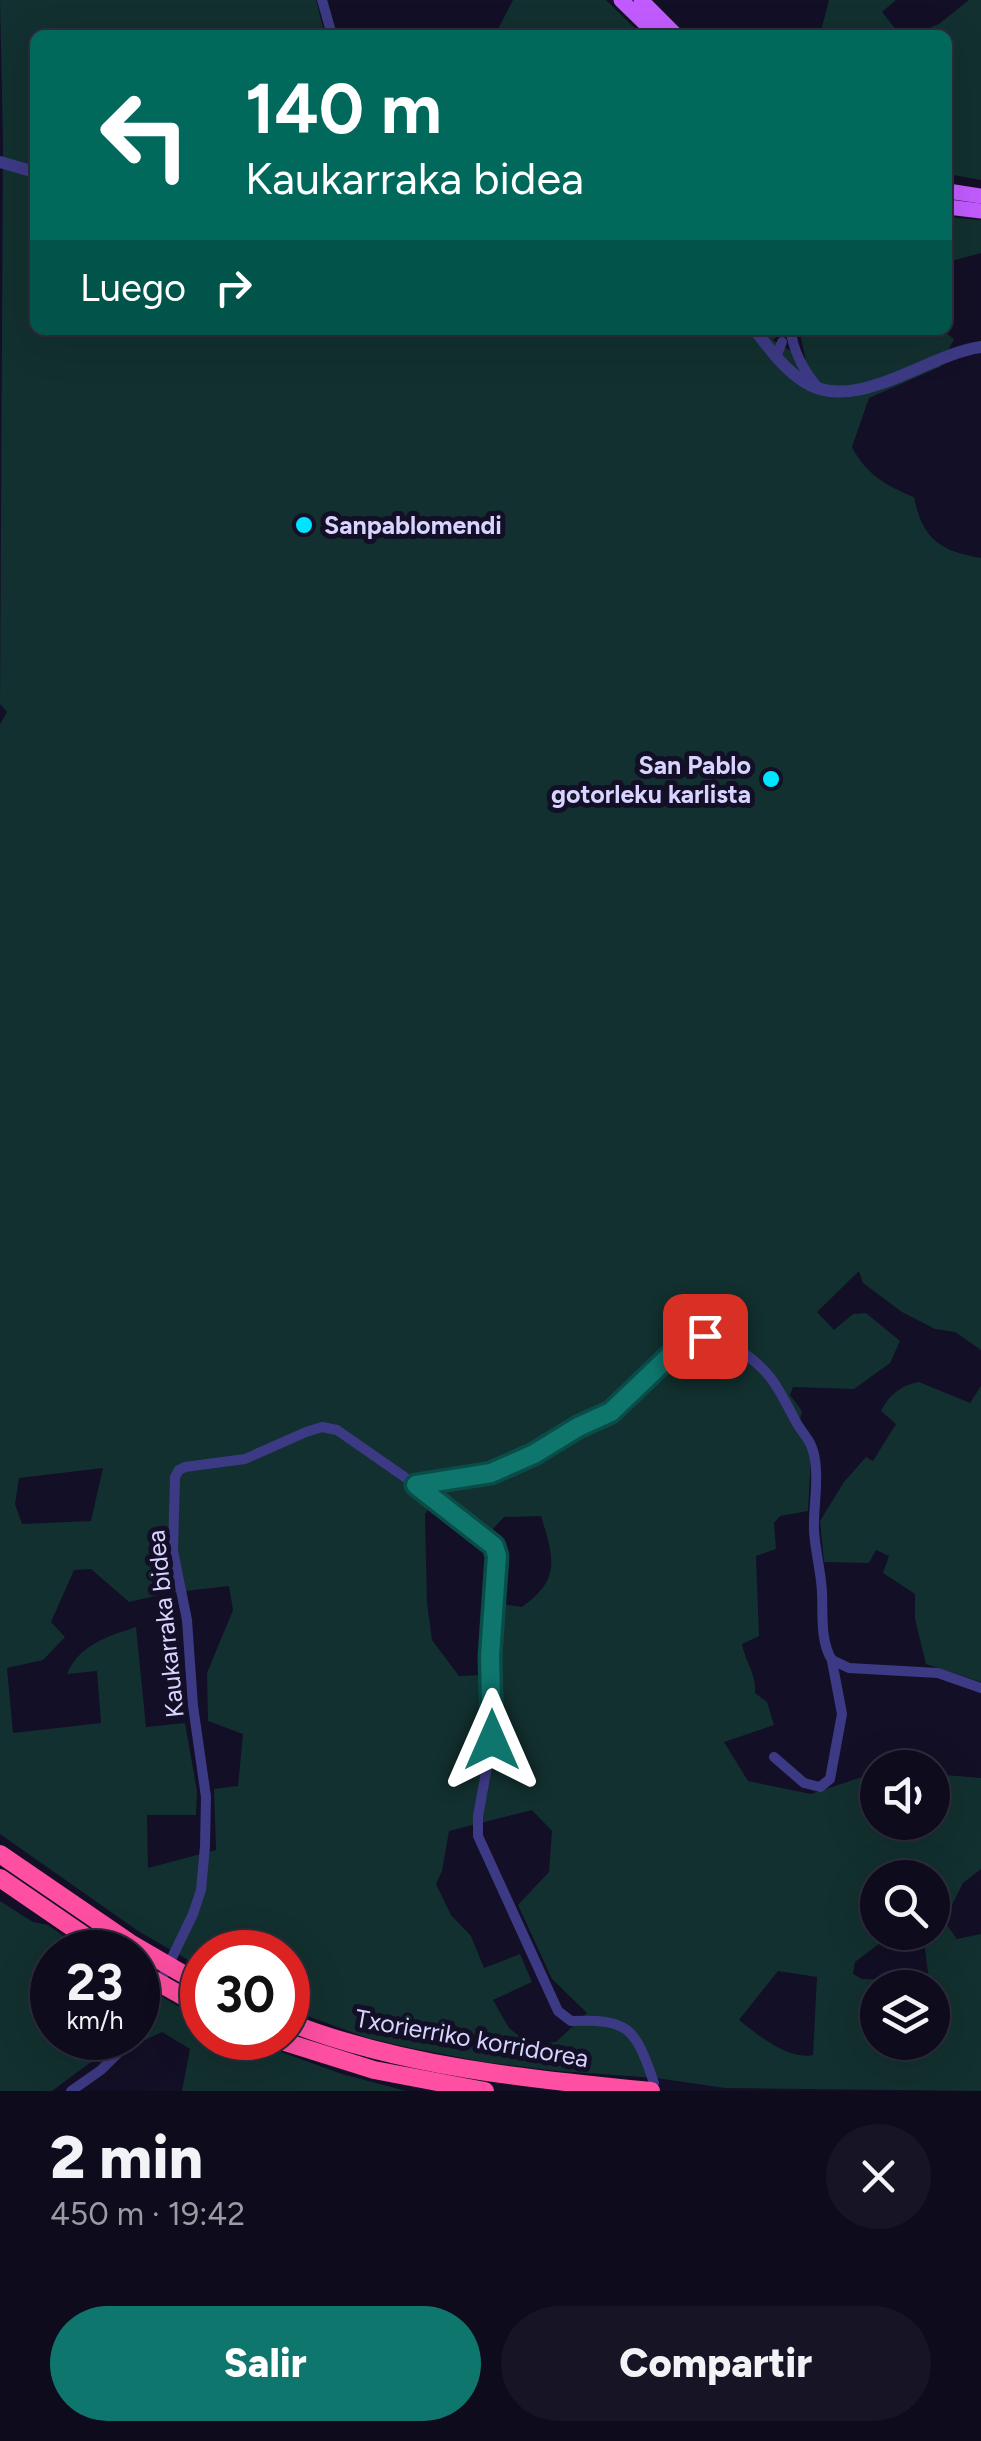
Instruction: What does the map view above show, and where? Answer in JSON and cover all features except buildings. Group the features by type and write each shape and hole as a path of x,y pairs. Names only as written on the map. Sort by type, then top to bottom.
{"highway":[{"path":"0,1854 130,1944 180,1972"},
{"path":"0,1878 76,1930"},
{"name":"Txorierriko korridorea","path":"310,2029 353,2044 439,2063 578,2084 652,2087"},
{"name":"Txorierriko korridorea","path":"310,2050 361,2066 485,2091"}],"main road":[{"path":"621,0 652,30"},
{"path":"641,0 671,30"},
{"path":"952,192 981,196"},
{"path":"952,208 981,212"}],"street":[{"path":"322,0 331,30"},
{"path":"0,162 30,171"},
{"path":"784,344 794,375 821,390 849,392 959,350 981,347"},
{"path":"784,344 821,390"},
{"path":"416,1485 491,1473 534,1454 611,1412 693,1337 705,1336 730,1345 771,1375 798,1425 810,1438 816,1471 814,1528 825,1644 832,1660 842,1714 830,1779 820,1787 808,1785 774,1757"},
{"name":"Kaukarraka bidea","path":"160,1983 194,1914 206,1846 206,1797 193,1706 187,1620 173,1551 175,1477 179,1470 245,1459 322,1427 337,1430 494,1546 497,1556 490,1656 492,1740 478,1836 558,2011 571,2021 602,2018 621,2026 637,2041 652,2087"},
{"path":"832,1660 849,1668 938,1673 981,1688"},
{"path":"71,2091 112,2060"}],"green space":[{"path":"0,0 316,0 324,30 30,30 30,335 779,335 773,340 806,360 800,335 949,335 954,339 940,367 869,398 852,447 878,478 914,497 922,523 935,540 954,551 981,558 981,1350 955,1332 935,1329 902,1312 863,1283 859,1271 817,1312 834,1330 853,1314 866,1313 900,1341 890,1363 854,1389 793,1387 790,1395 802,1411 800,1420 811,1458 808,1511 780,1516 774,1523 776,1549 756,1556 759,1636 742,1644 755,1693 767,1702 774,1725 724,1742 748,1781 811,1794 860,1778 860,1840 950,1840 950,1775 981,1778 981,1869 963,1883 950,1909 950,1860 860,1860 860,1950 871,1950 855,1962 853,1974 860,1978 860,2060 950,2060 950,1970 928,1970 925,1950 950,1950 950,1929 957,1939 981,1934 981,2091 725,2088 484,2062 368,2038 310,2017 310,1930 180,1930 180,1955 160,1944 160,1930 137,1930 0,1834 0,724 7,712 0,704","holes":["103,1468 91,1521 22,1524 15,1504 19,1478","439,1495 489,1533 504,1517 541,1516 551,1556 549,1577 522,1607 502,1604 500,1674 459,1676 432,1640 425,1514","91,1569 129,1602 229,1586 233,1610 207,1673 208,1721 243,1734 238,1786 214,1789 216,1850 148,1868 147,1815 196,1815 197,1791 185,1723 146,1727 136,1627 87,1649 67,1674 97,1671 101,1723 13,1733 7,1668 43,1660 65,1637 51,1622 74,1570","532,1810 552,1831 549,1872 518,1905 552,1979 587,2013 556,2042 529,2044 509,2028 493,2000 532,1982 520,1954 484,1968 471,1936 451,1915 436,1884 449,1831","778,1971 817,1977 813,2055 784,2050 739,2020"]},
{"path":"513,0 606,0 637,30 498,30"},
{"path":"829,0 896,0 882,12 896,30 821,30"},
{"path":"969,0 981,0 981,180 952,175 952,30 924,30 939,24"},
{"path":"952,217 981,220 981,253 952,261"},
{"path":"919,1382 970,1403 981,1386 981,1682 926,1664 915,1619 915,1594 883,1573 889,1556 876,1550 869,1563 824,1562 820,1521 844,1482 866,1457 873,1461 896,1424 881,1411 884,1406 902,1388"},
{"path":"0,1901 33,1922 55,1930 30,1930 30,2060 94,2060 52,2091 0,2091"},
{"path":"160,1996 180,2007 180,2043 162,2032"},
{"path":"188,2060 303,2060 406,2091 182,2091"}],"place":[{"name":"Sanpablomendi","path":"304,525"},
{"name":"San Pablo gotorleku karlista","path":"771,779"}],"route":[{"path":"492,1740 490,1656 497,1556 494,1546 482,1534 416,1485 491,1473 534,1454 611,1412 681,1345 693,1337 705,1336"}]}
